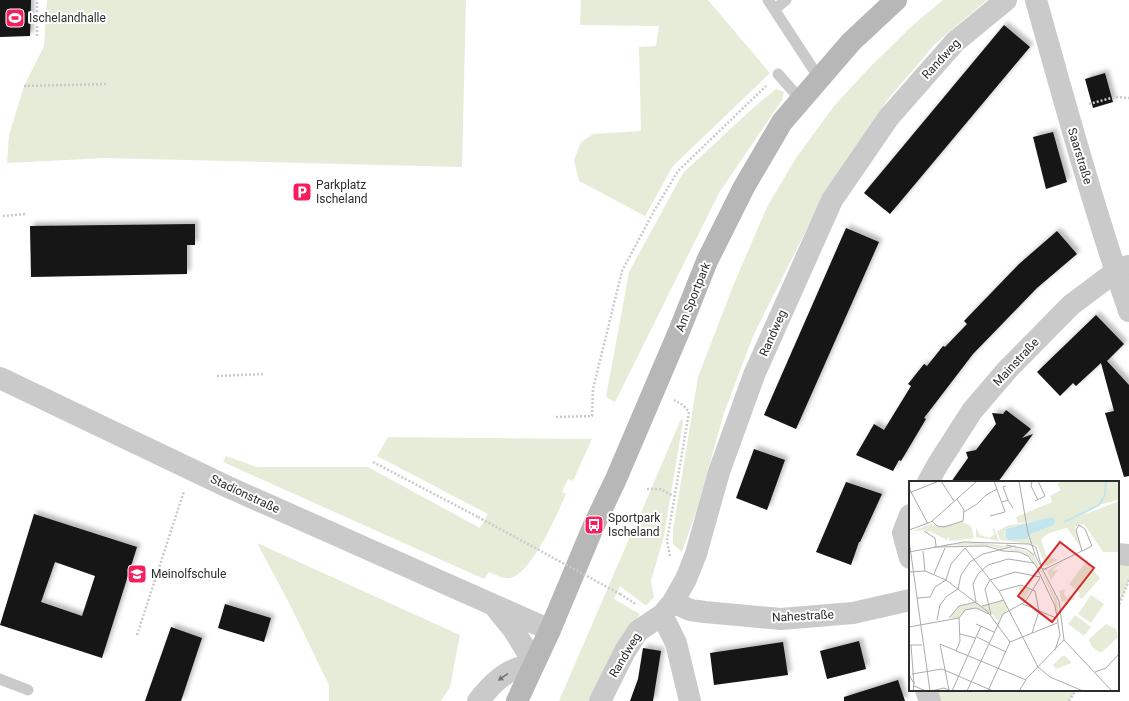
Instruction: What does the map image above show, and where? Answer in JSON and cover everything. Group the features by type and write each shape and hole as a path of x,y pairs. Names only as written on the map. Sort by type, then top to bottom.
{"main road":[{"name":"Am Sportpark","path":"517,701 550,630 616,479 680,329 707,261 744,187 782,122 851,42 896,0"}],"street":[{"name":"Randweg","path":"600,701 625,651 638,631 667,608 686,579 696,554 719,472 754,375 832,200 889,117 955,42 1006,0"},
{"name":"Saarstraße","path":"1036,0 1066,110 1122,269 1129,311"},
{"name":"Mainstraße","path":"929,481 972,410 1007,370 1071,305 1122,269"},
{"name":"Stadionstraße","path":"0,378 228,487 550,630"},
{"path":"909,517 903,532 909,554"},
{"name":"Nahestraße","path":"667,608 781,619 853,613 909,600"},
{"name":"Stadionstraße","path":"493,605 514,629 534,663"},
{"path":"667,608 690,701"},
{"path":"478,701 491,686 502,677 513,670 534,663"},
{"path":"926,691 930,701"}],"lane":[{"path":"768,0 819,78"},
{"path":"775,9 786,0"},
{"path":"778,74 801,100"},
{"path":"0,678 28,690"}],"path":[{"path":"37,36 38,0"},
{"path":"556,417 592,416 593,389 622,271 654,211 678,171 778,74"},
{"path":"24,86 106,84"},
{"path":"1066,110 1115,97 1129,98"},
{"path":"3,216 26,214"},
{"path":"216,376 264,374"},
{"path":"683,404 689,412 667,541 671,561 686,579"},
{"path":"373,462 620,594"},
{"path":"647,489 652,490 660,488 674,496"},
{"path":"137,635 178,509"},
{"path":"1119,605 1129,580"},
{"path":"1070,701 1075,691"}],"green space":[{"path":"47,0 466,0 462,167 105,158 7,163 9,135 24,86 44,46"},
{"path":"581,0 708,0 770,73 673,166 645,216 579,181 574,160 581,142 593,134 641,131 639,47 656,46 659,26 580,25"},
{"path":"943,0 987,0 935,44 888,99 823,197 754,334 724,413 697,509 682,552 673,544 673,530 698,377 733,286 767,207 796,158 834,106 871,66 914,24"},
{"path":"776,89 784,92 782,100 719,193 615,402 606,397 629,272 683,173 753,108"},
{"path":"681,419 683,421 664,536 651,581 654,597 646,606 620,586 614,599 640,614 624,636 592,701 559,701 635,525 639,526 644,517 640,515"},
{"path":"388,437 592,439 573,481 568,479 562,492 566,494 543,542 526,566 518,574 510,578 489,572 484,579 223,462 226,456 257,467 368,467 480,528 488,514 377,456"},
{"path":"257,543 460,635 450,687 441,701 329,701 329,685 290,605"},
{"path":"1119,565 1129,566 1129,580 1119,605"},
{"path":"927,691 1075,691 1069,701 930,701"}],"building":[{"name":"Ischelandhalle","path":"0,0 31,0 30,36 0,37"},
{"path":"1004,25 1030,47 890,214 864,193"},
{"path":"1105,73 1113,102 1093,108 1085,79"},
{"path":"1053,132 1067,182 1046,189 1033,137"},
{"path":"195,224 195,245 187,245 187,274 31,277 30,226"},
{"path":"846,228 879,242 796,429 764,415"},
{"path":"1057,231 1077,254 1037,288 973,354 924,418 926,419 901,461 899,460 893,471 856,455 874,424 884,430 911,386 908,384 924,364 927,366 943,346 945,347 967,324 964,321 1019,264"},
{"path":"1096,315 1124,344 1107,361 1129,385 1129,476 1124,477 1105,413 1114,411 1101,363 1076,386 1073,383 1060,396 1037,372"},
{"path":"1006,410 1031,429 1022,438 1033,434 999,481 952,481 968,458 966,452 976,450 996,424 992,413 1003,414"},
{"path":"754,449 785,460 767,510 736,498"},
{"path":"846,482 882,494 859,542 851,565 816,552"},
{"path":"34,514 137,547 102,658 0,625","holes":["55,562 95,576 82,616 41,602"]},
{"path":"225,604 271,618 264,642 218,628"},
{"path":"171,627 202,638 181,701 145,701"},
{"path":"859,641 866,669 827,679 820,651"},
{"path":"783,642 788,675 714,685 710,653"},
{"path":"643,648 661,651 653,701 630,701 638,679"},
{"path":"898,680 905,701 844,701 844,697"}],"place":[{"name":"Ischelandhalle","path":"15,18"},
{"name":"Parkplatz Ischeland","path":"302,192"},
{"name":"Sportpark Ischeland","path":"594,525"},
{"name":"Meinolfschule","path":"137,574"}]}
